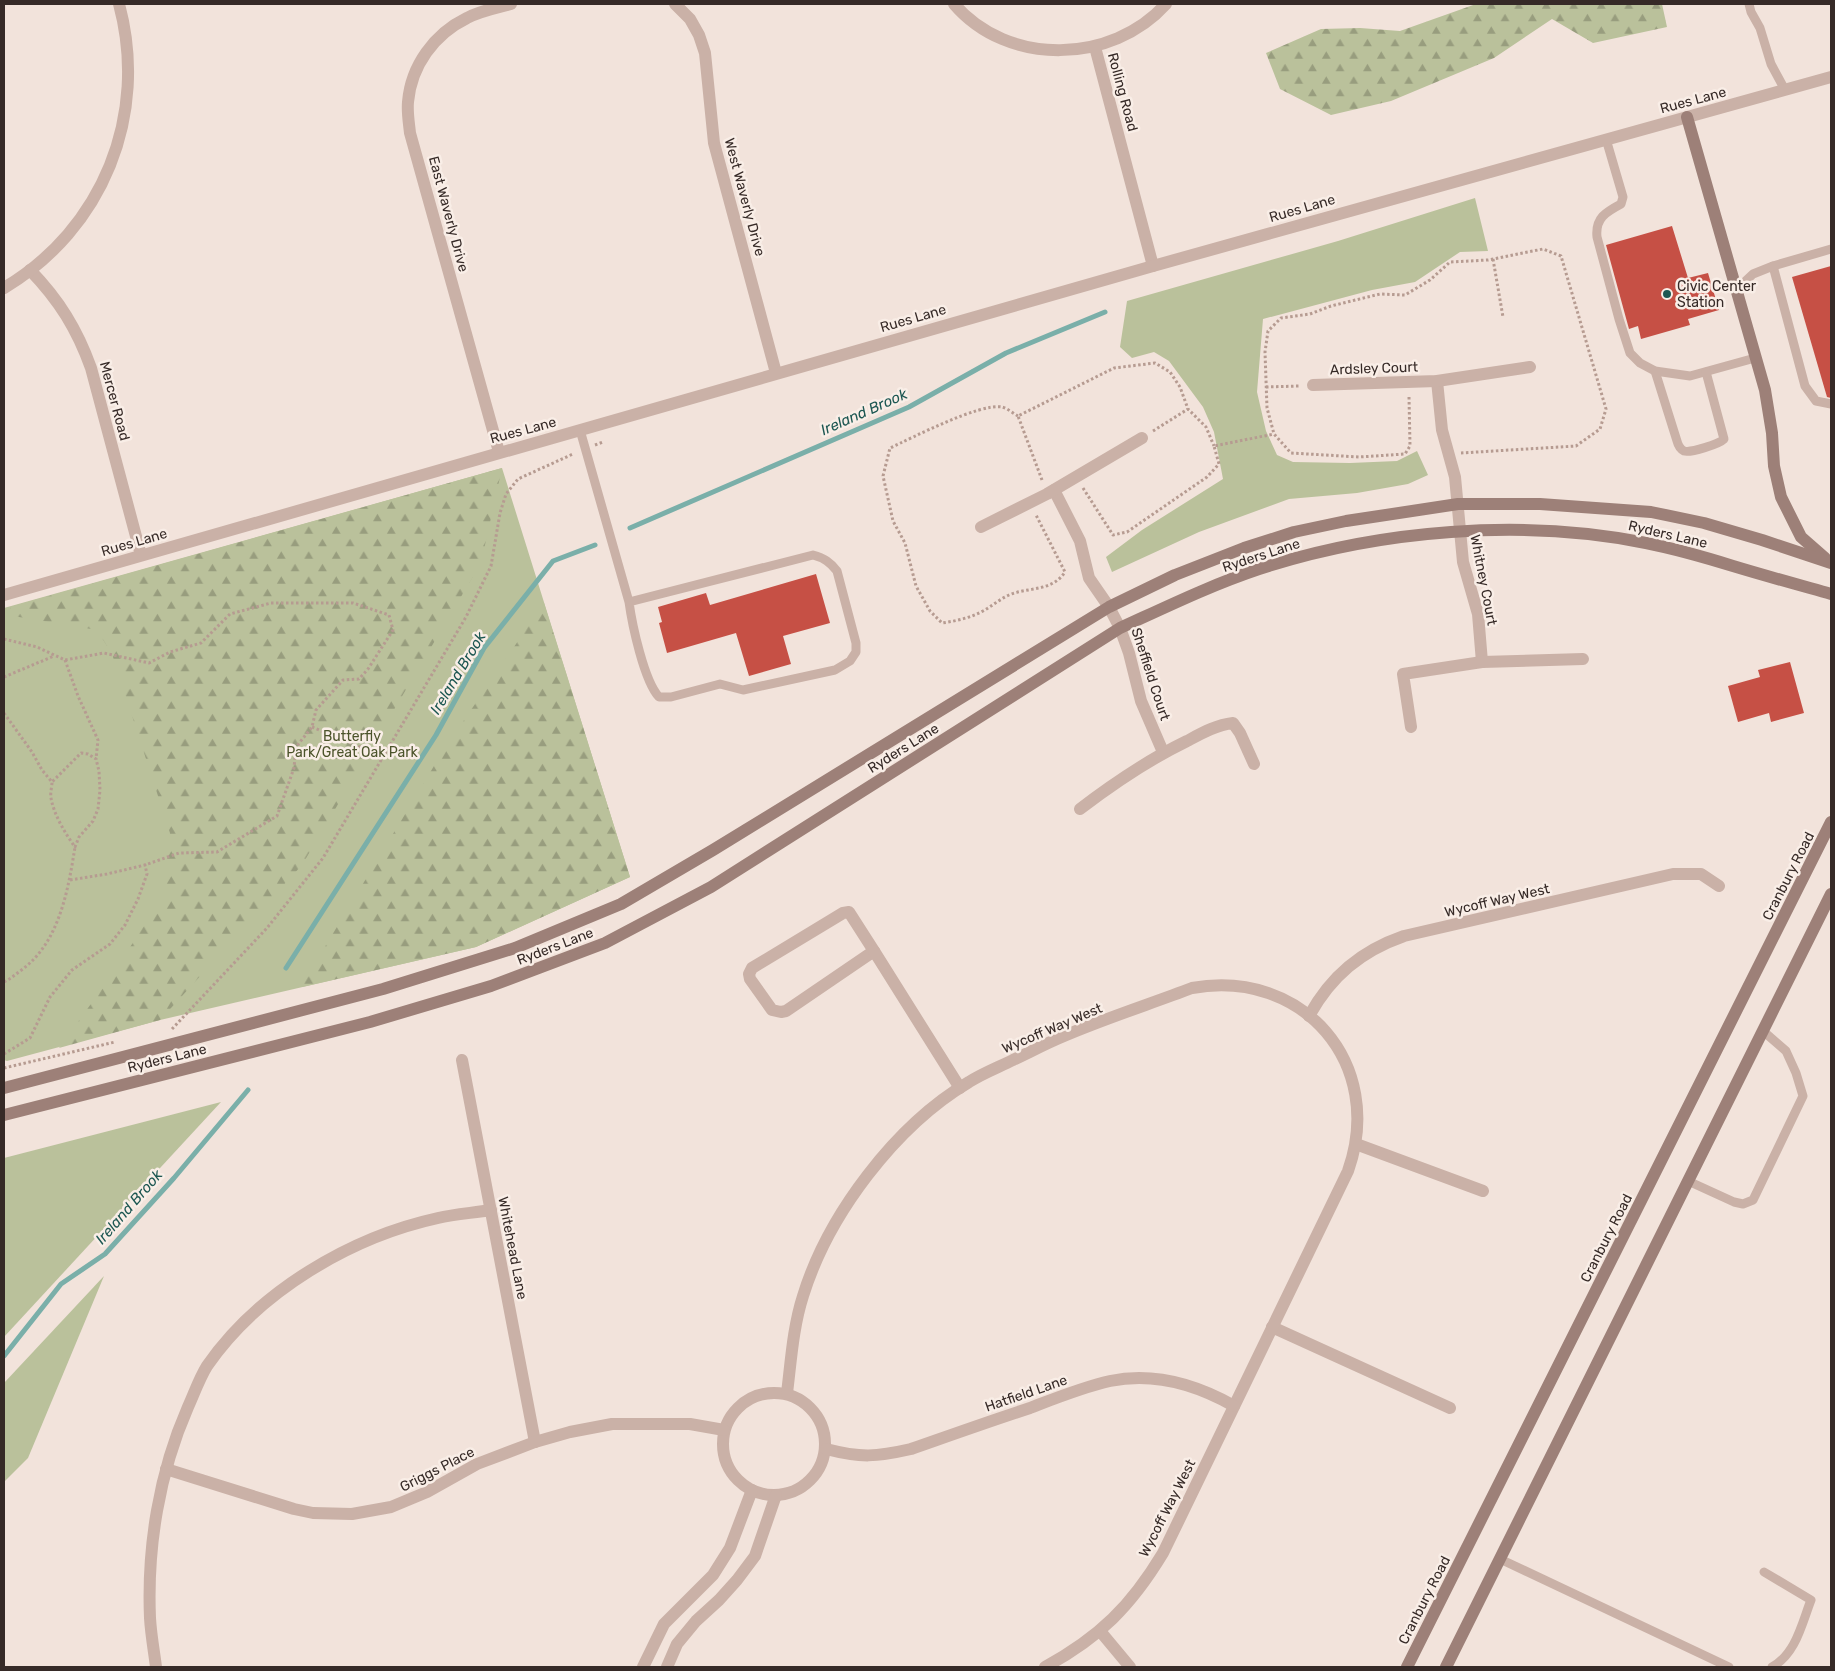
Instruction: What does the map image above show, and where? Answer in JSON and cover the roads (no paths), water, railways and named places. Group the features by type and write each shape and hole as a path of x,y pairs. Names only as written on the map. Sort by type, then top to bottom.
{"main road":[{"path":"1687,117 1765,390 1772,433 1774,466 1781,497 1801,537 1831,563"},
{"name":"Ryders Lane","path":"4,1088 383,989 515,948 621,904 713,850 1109,607 1176,576 1244,548 1294,532 1355,519 1458,504 1540,504 1651,512 1704,523 1831,563"},
{"name":"Ryders Lane","path":"4,1115 370,1022 491,986 605,943 711,887 1120,628 1188,596 1268,567 1311,555 1411,535 1460,530 1537,531 1591,534 1645,542 1690,553 1831,594"},
{"name":"Cranbury Road","path":"1408,1667 1831,822"},
{"path":"1446,1667 1831,894"}],"street":[{"path":"4,288 30,270 57,246 74,226 94,197 113,157 121,132 129,80 125,27 119,4"},
{"name":"East Waverly Drive","path":"499,452 410,133 408,112 412,80 420,60 433,43 448,28 467,18 511,4"},
{"name":"West Waverly Drive","path":"675,4 690,19 699,35 705,53 714,143 776,373"},
{"name":"Rolling Road","path":"954,4 980,26 1020,45 1050,50 1095,47 1154,266"},
{"path":"1095,47 1136,29 1166,4"},
{"name":"Rues Lane","path":"4,594 1154,266 1831,77"},
{"name":"Mercer Road","path":"30,270 61,305 83,346 91,368 141,555"},
{"name":"Ardsley Court","path":"1312,385 1437,381 1530,367"},
{"name":"Ardsley Court","path":"1437,381 1442,430 1456,476 1458,504"},
{"path":"982,526 1050,492 1142,438"},
{"name":"Sheffield Court","path":"1050,492 1080,541 1089,578 1109,607 1120,628 1130,653 1141,701 1163,752"},
{"name":"Whitney Court","path":"1458,504 1463,562 1478,614 1482,662"},
{"path":"1410,727 1403,674 1482,662 1583,659"},
{"path":"1080,809 1120,778 1163,752 1219,725 1233,723 1240,733 1254,764"},
{"name":"Wycoff Way West","path":"1309,1016 1326,988 1348,966 1361,956 1404,936 1673,874 1701,874 1718,886"},
{"path":"786,1393 802,1297 818,1257 838,1219 861,1183 888,1150 918,1120 960,1088 874,951 852,916 848,912 843,913 752,968 749,974 750,979 772,1010 781,1012 874,951"},
{"name":"Wycoff Way West","path":"960,1088 969,1081 1064,1036 1192,988 1220,984 1248,986 1275,995 1288,1000 1309,1016 1338,1048 1350,1074 1356,1094 1358,1115 1356,1144 1348,1170 1163,1553 1132,1599 1100,1631 1068,1654 1045,1667"},
{"name":"Whitehead Lane","path":"462,1060 535,1442"},
{"path":"1356,1144 1483,1191"},
{"path":"156,1667 150,1619 150,1570 155,1521 166,1469 180,1426 207,1367 232,1336 255,1313 293,1282 326,1260 362,1242 400,1228 439,1217 491,1210"},
{"path":"1272,1327 1450,1408"},
{"name":"Hatfield Lane","path":"826,1449 861,1457 884,1455 911,1449 1094,1385 1112,1381 1148,1379 1183,1384 1209,1392 1234,1406"},
{"path":"771,1392 786,1393 800,1399 812,1408 821,1420 825,1434 826,1449 822,1464 804,1486 776,1495 764,1494 752,1490 738,1480 727,1465 723,1448 724,1430 731,1416 742,1404 755,1396 771,1392"},
{"name":"Griggs Place","path":"166,1469 294,1509 313,1513 352,1514 372,1512 410,1501 477,1464 535,1442 570,1432 612,1424 690,1424 724,1430"},
{"path":"643,1667 664,1624 713,1575 726,1555 752,1490"},
{"path":"667,1667 677,1644 696,1621 737,1580 755,1556 776,1495"},
{"path":"1100,1631 1130,1667"}],"lane":[{"path":"1749,4 1751,12 1760,28 1772,64 1785,90"},
{"path":"1606,139 1623,196 1621,204 1606,212 1599,221 1596,237 1630,353 1640,363 1655,371 1690,376 1755,358"},
{"path":"1736,290 1752,274 1831,249"},
{"path":"1773,266 1806,386 1816,401 1831,404"},
{"path":"1655,371 1677,441 1681,449 1688,452 1717,444 1724,439 1706,372"},
{"path":"580,430 629,602 632,622 651,686 658,697 671,697 720,684 743,690 835,670 850,661 856,652 856,644 838,571 831,563 813,555 629,602"},
{"path":"1688,1181 1734,1202 1743,1204 1753,1200 1803,1096 1796,1073 1786,1052 1763,1031"},
{"path":"1500,1559 1729,1667"},
{"path":"1764,1572 1811,1600 1794,1644 1782,1662 1772,1667"}],"waterway":[{"name":"Ireland Brook","path":"630,528 909,407 1006,353 1105,312"},
{"name":"Ireland Brook","path":"286,968 436,735 484,648 553,561 595,545"},
{"name":"Ireland Brook","path":"4,1356 61,1284 105,1254 174,1178 248,1090"}],"place":[{"name":"Civic Center Station","path":"1667,294"}],"park label":[{"name":"Butterfly Park/Great Oak Park","path":"352,744"}]}
